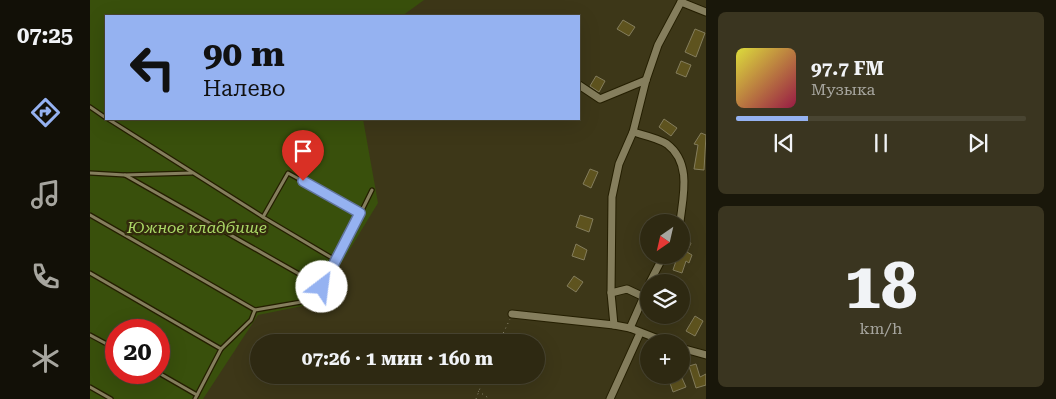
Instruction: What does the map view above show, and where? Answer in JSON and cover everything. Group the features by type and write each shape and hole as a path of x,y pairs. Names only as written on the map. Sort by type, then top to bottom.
{"street":[{"path":"614,325 611,293 612,197 620,164 633,132 646,80 658,45 681,1 706,12"},
{"path":"580,86 600,99 646,80"},
{"path":"633,132 666,144 678,157 685,177 681,214"},
{"path":"611,293 627,289 640,295"},
{"path":"630,328 640,306"},
{"path":"512,314 614,325 630,328 643,334"},
{"path":"610,399 640,333"},
{"path":"690,351 706,355"}],"lane":[{"path":"90,107 105,117"},
{"path":"110,120 263,217 337,261"},
{"path":"90,173 125,176 193,173"},
{"path":"263,217 288,173 360,213"},
{"path":"125,176 322,287"},
{"path":"90,215 255,310 313,300 337,261 372,190"},
{"path":"90,273 221,348"},
{"path":"170,380 196,397 221,348 251,320 255,310"},
{"path":"90,334 105,343"},
{"path":"90,387 111,399"}],"path":[{"path":"503,334 512,314"},
{"path":"476,399 481,384"},
{"path":"478,391 490,399"}],"green space":[{"name":"Южное кладбище","path":"90,0 424,0 403,15 105,15 105,120 363,120 378,203 317,303 258,315 203,399 90,399"}],"building":[{"path":"623,20 635,27 629,36 617,29"},
{"path":"695,29 705,33 696,57 685,52"},
{"path":"681,61 691,65 686,77 676,73"},
{"path":"596,76 605,81 599,92 590,86"},
{"path":"664,119 677,128 671,136 659,127"},
{"path":"701,133 706,135 704,170 694,169 698,145 694,144"},
{"path":"590,169 598,172 591,188 583,184"},
{"path":"580,215 593,219 589,232 576,227"},
{"path":"576,244 587,250 584,260 572,256"},
{"path":"675,264 685,264 682,273 673,270"},
{"path":"574,276 583,282 576,292 567,286"},
{"path":"695,316 703,321 695,336 686,331"},
{"path":"696,364 700,377 706,374 706,385 696,388 690,366"},
{"path":"670,384 685,384 686,387 673,392"}],"route":[{"path":"303,181 360,213 322,287"}]}
